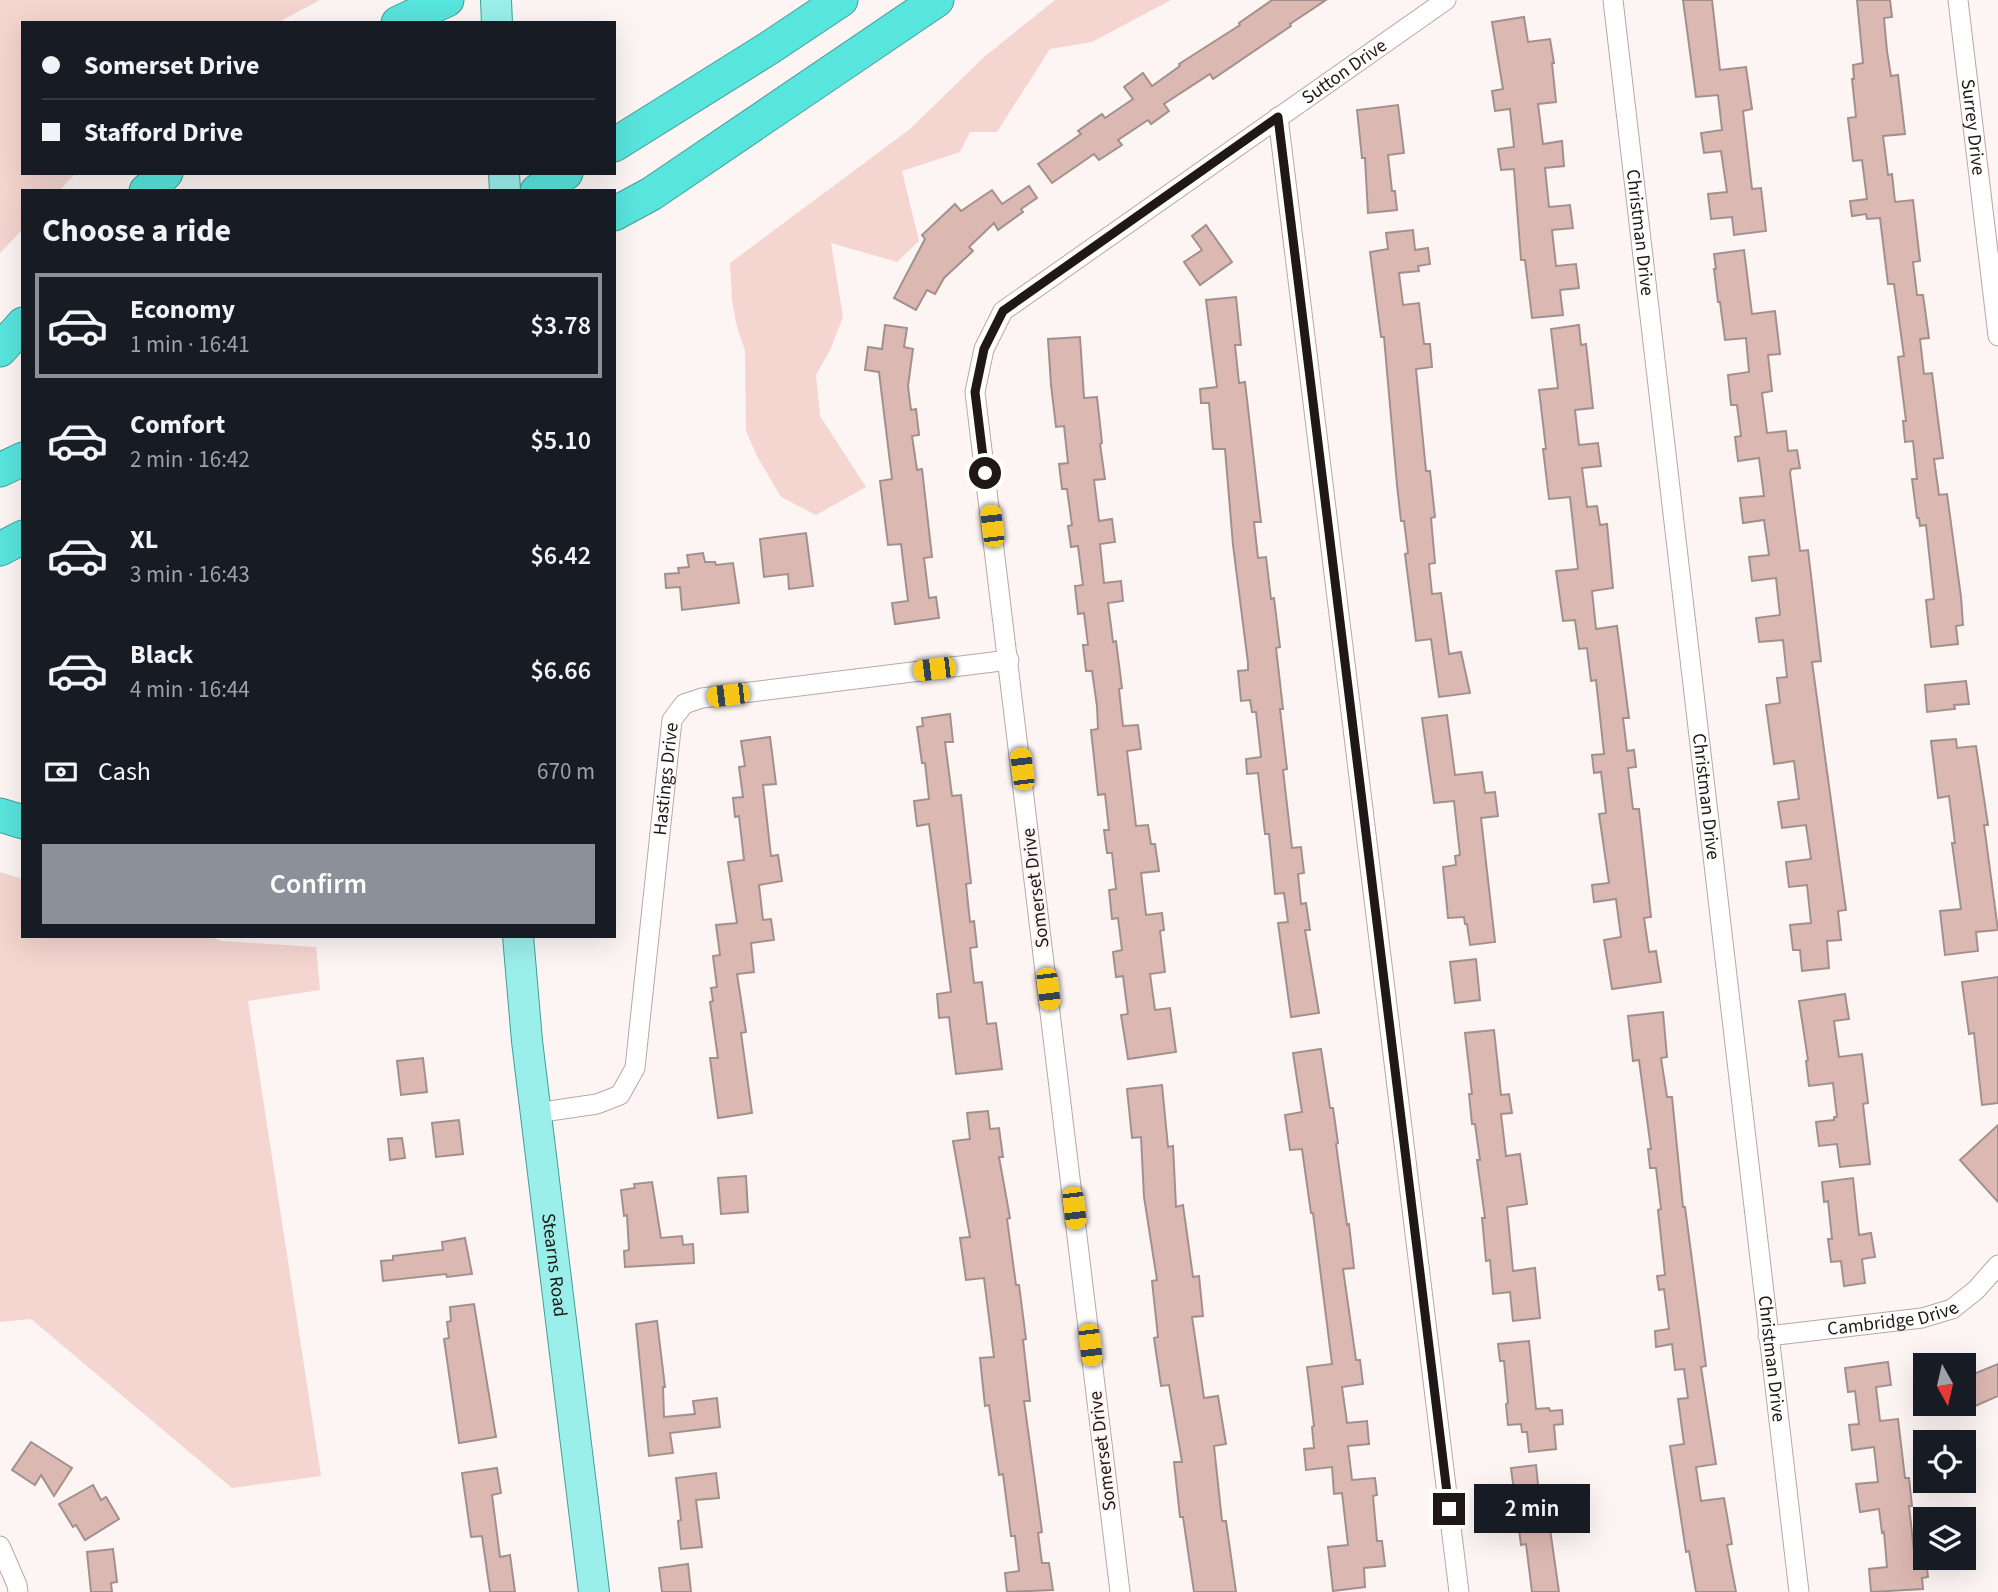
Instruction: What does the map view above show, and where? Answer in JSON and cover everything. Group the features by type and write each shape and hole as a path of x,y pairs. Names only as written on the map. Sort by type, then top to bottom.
{"highway":[{"path":"402,21 447,0"},
{"path":"616,144 841,0"},
{"path":"616,214 651,194 937,0"},
{"path":"148,189 164,175"},
{"path":"540,189 563,175"},
{"path":"0,350 21,326"},
{"path":"0,470 21,460"},
{"path":"0,549 21,538"},
{"path":"0,815 21,821"}],"main road":[{"path":"496,0 497,21"},
{"name":"Stearns Road","path":"518,938 527,1041 594,1592"}],"street":[{"name":"Sutton Drive","path":"975,392 984,349 1003,311 1446,0"},
{"name":"Christman Drive","path":"1613,0 1799,1592"},
{"name":"Surrey Drive","path":"1958,0 1998,336"},
{"path":"1278,117 1459,1592"},
{"name":"Somerset Drive","path":"975,392 1120,1592"},
{"name":"Hastings Drive","path":"536,1113 597,1104 620,1095 635,1068 672,720 684,704 702,698 1009,660"},
{"name":"Cambridge Drive","path":"1768,1336 1922,1318 1952,1309 1976,1290 1998,1265"},
{"path":"0,1546 18,1592"}],"shaded area":[{"path":"0,0 320,0 281,21 21,21 21,175 74,175 61,189 21,189 21,231 0,253"},
{"path":"1055,0 1171,0 1092,42 1050,49 997,132 970,132 960,152 902,171 919,241 897,262 831,243 843,317 830,350 816,375 820,416 866,487 816,515 781,497 746,431 745,351 732,300 730,263 910,129 984,57"},
{"path":"0,872 21,878 21,938 214,938 222,941 316,947 320,990 248,1001 321,1476 232,1488 31,1319 0,1322"}],"building":[{"path":"1272,0 1326,0 1213,79 1210,74 1164,104 1169,111 1151,124 1148,120 1118,140 1122,145 1099,160 1094,154 1052,183 1038,164 1081,134 1078,131 1102,114 1105,118 1133,99 1124,87 1143,73 1152,86 1180,66 1179,64 1240,25 1239,23"},
{"path":"1683,0 1712,0 1720,70 1746,67 1752,109 1743,111 1752,189 1761,188 1766,231 1734,235 1732,217 1711,219 1708,194 1727,192 1721,151 1704,153 1701,133 1722,130 1718,95 1696,97"},
{"path":"1857,0 1890,0 1892,17 1884,18 1887,51 1891,76 1898,75 1905,134 1883,136 1895,202 1913,200 1920,261 1913,262 1917,295 1923,295 1929,338 1920,339 1924,374 1932,373 1943,458 1934,459 1939,495 1947,494 1961,597 1963,625 1956,626 1958,644 1931,647 1926,600 1934,599 1926,525 1920,526 1917,518 1912,479 1917,479 1913,441 1905,442 1903,421 1906,421 1898,357 1904,356 1894,284 1888,284 1880,218 1867,219 1866,214 1852,216 1850,201 1867,199 1862,160 1853,161 1848,118 1856,117 1853,65 1863,63"},
{"path":"1524,17 1528,42 1550,39 1556,102 1538,104 1543,144 1562,141 1564,166 1545,168 1549,207 1570,205 1573,228 1552,230 1556,266 1576,264 1579,288 1560,290 1563,315 1532,318 1525,260 1521,260 1514,169 1501,170 1498,149 1514,147 1510,109 1495,111 1492,91 1503,89 1492,22"},
{"path":"1398,105 1404,153 1388,155 1397,210 1368,213 1365,158 1362,158 1357,110"},
{"path":"1029,186 1037,198 998,230 994,223 969,247 973,251 944,278 935,294 927,290 916,310 894,298 925,239 922,235 955,204 961,211 992,190 1002,204"},
{"path":"1206,225 1232,262 1200,285 1184,262 1202,250 1192,236"},
{"path":"1413,230 1415,250 1428,248 1430,264 1418,266 1419,271 1399,273 1403,305 1419,303 1424,344 1430,344 1432,367 1416,369 1426,471 1430,471 1435,517 1431,518 1435,563 1429,564 1432,594 1441,593 1449,654 1461,652 1470,693 1439,697 1431,639 1416,641 1405,554 1408,553 1397,485 1384,337 1381,337 1370,252 1388,249 1386,233"},
{"path":"1744,250 1752,314 1775,311 1780,354 1768,355 1772,391 1762,393 1767,433 1786,431 1788,451 1797,450 1800,468 1791,469 1790,473 1800,551 1808,550 1821,661 1812,662 1846,910 1838,911 1841,940 1827,941 1829,968 1802,971 1800,950 1793,950 1790,925 1811,923 1807,885 1789,887 1786,862 1811,859 1806,825 1782,828 1778,802 1799,799 1794,761 1774,764 1766,705 1780,703 1777,678 1787,677 1783,640 1759,642 1756,618 1780,615 1776,578 1752,581 1749,557 1769,555 1764,520 1743,523 1740,498 1764,496 1759,458 1738,461 1735,437 1741,436 1737,405 1731,405 1728,375 1749,372 1746,338 1725,340 1714,269 1714,254"},
{"path":"1236,297 1241,345 1235,345 1239,383 1245,382 1261,522 1254,522 1258,558 1266,557 1271,599 1274,598 1280,647 1276,648 1283,709 1280,709 1287,769 1283,770 1292,848 1301,847 1304,873 1298,874 1301,904 1306,903 1310,930 1305,930 1319,1013 1291,1017 1278,923 1288,922 1284,893 1275,894 1269,834 1265,834 1258,773 1247,774 1246,759 1261,757 1256,712 1252,712 1250,700 1241,701 1238,671 1248,670 1248,663 1233,545 1225,449 1213,449 1209,403 1201,403 1200,389 1217,387 1206,300"},
{"path":"885,325 907,328 904,347 913,349 908,386 911,410 916,409 919,435 912,436 917,470 922,469 932,557 924,558 929,598 936,597 939,618 895,624 892,603 908,601 901,544 888,545 880,481 892,479 879,372 865,370 868,347 882,349"},
{"path":"1579,325 1581,345 1586,344 1593,408 1575,410 1579,445 1598,443 1601,466 1582,468 1587,507 1597,506 1600,525 1607,524 1613,588 1592,591 1596,629 1617,626 1629,718 1623,718 1627,751 1634,750 1636,767 1628,768 1633,809 1639,809 1651,917 1644,918 1649,952 1656,951 1661,982 1612,989 1604,940 1621,937 1616,899 1594,902 1592,885 1609,883 1599,814 1606,813 1601,772 1594,773 1592,755 1604,754 1596,680 1591,681 1587,648 1579,649 1575,620 1563,621 1556,571 1578,569 1570,497 1549,499 1539,390 1558,388 1551,329"},
{"path":"1080,337 1084,398 1097,397 1102,443 1105,479 1094,480 1099,521 1112,519 1115,542 1100,544 1104,583 1121,581 1123,601 1108,603 1122,688 1119,689 1123,726 1138,725 1141,749 1127,751 1136,826 1148,825 1151,844 1155,844 1159,871 1141,873 1146,915 1162,913 1164,930 1160,931 1165,972 1150,974 1155,1010 1170,1008 1176,1052 1128,1059 1121,1015 1128,1014 1123,976 1116,977 1113,952 1122,950 1118,918 1112,919 1109,890 1116,889 1112,853 1107,853 1104,830 1109,830 1105,794 1098,795 1091,730 1098,729 1097,706 1092,671 1086,671 1083,645 1088,645 1084,613 1078,614 1075,586 1083,585 1078,546 1071,547 1068,526 1072,525 1067,489 1062,489 1059,464 1068,463 1064,426 1056,427 1051,385 1048,339"},
{"path":"806,533 813,586 789,589 788,574 764,577 760,539"},
{"path":"703,553 705,562 715,562 716,565 733,563 739,603 682,610 680,587 666,588 665,574 679,573 678,568 689,567 687,555"},
{"path":"1966,681 1969,704 1954,705 1955,709 1927,712 1925,685"},
{"path":"950,714 953,742 945,742 952,796 961,795 971,883 966,884 970,922 974,921 977,947 970,948 974,983 982,982 987,1024 996,1023 1002,1069 956,1074 949,1017 939,1018 937,994 951,992 929,824 917,826 914,801 929,799 917,727 923,726 922,718"},
{"path":"1447,715 1455,775 1482,772 1485,793 1495,792 1498,816 1481,818 1495,942 1470,945 1464,917 1448,918 1443,867 1456,865 1455,856 1460,855 1454,801 1434,803 1422,718"},
{"path":"770,737 776,784 763,785 771,856 778,855 782,881 759,885 763,920 771,919 774,940 751,943 754,972 737,974 746,1032 741,1033 752,1113 718,1118 710,1058 718,1058 710,1002 713,1001 711,988 717,987 713,956 720,955 716,925 737,923 728,862 744,860 739,816 735,817 733,798 743,797 739,767 745,766 741,741"},
{"path":"1956,739 1957,748 1976,746 1988,825 1984,825 1998,930 1976,932 1978,951 1945,955 1940,911 1961,909 1949,796 1938,798 1931,741"},
{"path":"1476,959 1480,1000 1455,1003 1450,962"},
{"path":"1998,977 1998,1103 1982,1105 1974,1033 1969,1034 1962,982"},
{"path":"1845,994 1849,1019 1834,1021 1839,1057 1862,1054 1868,1103 1863,1104 1870,1164 1840,1167 1837,1144 1819,1146 1816,1122 1834,1120 1834,1117 1837,1117 1833,1083 1809,1086 1799,1001"},
{"path":"1663,1012 1667,1057 1661,1058 1667,1097 1672,1097 1683,1207 1706,1366 1701,1367 1716,1464 1696,1467 1701,1501 1724,1498 1732,1544 1727,1545 1736,1592 1696,1592 1689,1551 1686,1552 1670,1446 1684,1444 1678,1399 1688,1398 1684,1369 1675,1370 1672,1344 1656,1347 1655,1331 1669,1329 1664,1289 1659,1290 1657,1276 1665,1275 1658,1210 1661,1209 1656,1168 1650,1168 1648,1149 1651,1149 1639,1060 1633,1061 1628,1016"},
{"path":"1494,1030 1501,1095 1509,1094 1512,1113 1501,1114 1506,1156 1520,1154 1527,1204 1507,1207 1513,1271 1535,1268 1540,1318 1513,1321 1510,1292 1493,1294 1490,1260 1486,1261 1482,1218 1485,1218 1477,1160 1480,1160 1475,1124 1472,1124 1469,1094 1472,1094 1465,1033"},
{"path":"1321,1049 1330,1108 1333,1108 1347,1225 1349,1224 1354,1268 1343,1269 1356,1360 1360,1360 1363,1384 1342,1387 1347,1423 1367,1421 1369,1444 1348,1446 1352,1480 1375,1478 1377,1495 1373,1496 1377,1541 1382,1541 1385,1566 1364,1568 1365,1587 1333,1591 1328,1547 1348,1545 1342,1493 1334,1494 1332,1467 1306,1470 1304,1449 1314,1448 1307,1367 1332,1364 1302,1149 1290,1150 1285,1115 1302,1112 1293,1053"},
{"path":"423,1058 427,1092 401,1095 397,1061"},
{"path":"1162,1085 1168,1147 1173,1146 1176,1207 1183,1205 1193,1277 1199,1276 1203,1316 1192,1317 1204,1398 1218,1396 1226,1444 1214,1446 1222,1521 1226,1521 1236,1592 1194,1592 1183,1517 1180,1517 1174,1462 1182,1462 1169,1385 1161,1386 1154,1338 1158,1337 1152,1281 1157,1280 1144,1197 1141,1137 1132,1138 1127,1089"},
{"path":"988,1111 990,1129 999,1128 1003,1157 999,1157 1026,1339 1023,1340 1030,1401 1024,1401 1042,1532 1038,1533 1042,1563 1049,1563 1053,1590 1007,1592 1005,1573 1019,1571 1015,1536 1011,1536 1003,1474 999,1475 989,1405 985,1406 980,1358 994,1357 984,1278 966,1280 960,1238 970,1237 953,1141 970,1139 967,1113"},
{"path":"459,1120 463,1154 436,1157 432,1123"},
{"path":"1998,1125 1998,1202 1960,1160"},
{"path":"402,1138 405,1158 390,1160 388,1139"},
{"path":"746,1176 748,1212 721,1214 718,1178"},
{"path":"1853,1178 1859,1235 1871,1233 1875,1257 1862,1259 1865,1283 1844,1286 1841,1261 1831,1262 1828,1239 1832,1239 1828,1201 1824,1202 1822,1182"},
{"path":"652,1182 661,1238 682,1236 683,1245 693,1244 694,1263 625,1267 624,1251 629,1250 627,1215 624,1216 621,1190 635,1188 634,1184"},
{"path":"465,1238 472,1274 383,1281 381,1261 393,1260 393,1256 443,1250 442,1242"},
{"path":"474,1304 496,1437 459,1443 444,1339 449,1338 447,1322 451,1321 450,1307"},
{"path":"657,1321 665,1387 664,1417 695,1414 693,1401 717,1398 720,1427 670,1433 673,1453 649,1456 636,1324"},
{"path":"1529,1341 1536,1409 1562,1410 1563,1424 1554,1425 1556,1449 1529,1452 1527,1432 1522,1432 1521,1424 1508,1425 1504,1361 1500,1361 1498,1344"},
{"path":"1888,1362 1891,1385 1876,1387 1880,1421 1898,1419 1905,1478 1909,1478 1912,1506 1909,1506 1913,1570 1927,1570 1928,1577 1922,1578 1923,1589 1871,1592 1869,1569 1887,1567 1884,1532 1882,1533 1879,1509 1860,1512 1856,1484 1878,1482 1874,1447 1852,1450 1849,1425 1859,1424 1855,1391 1848,1392 1845,1368"},
{"path":"1998,1364 1998,1396 1976,1406 1976,1373"},
{"path":"31,1442 72,1468 54,1496 41,1475 35,1485 12,1470"},
{"path":"1536,1465 1542,1523 1549,1522 1559,1592 1532,1592 1526,1544 1521,1545 1511,1468"},
{"path":"497,1468 501,1493 492,1495 500,1557 510,1555 515,1592 490,1592 482,1536 471,1537 462,1473"},
{"path":"716,1473 719,1498 696,1500 702,1547 681,1549 676,1478"},
{"path":"93,1485 101,1500 106,1497 119,1519 85,1540 76,1525 73,1527 59,1504"},
{"path":"113,1549 117,1582 111,1583 112,1592 91,1592 87,1552"},
{"path":"688,1564 691,1592 662,1592 659,1568"}],"route":[{"path":"985,473 975,392 984,349 1003,311 1278,117 1449,1509"}]}
